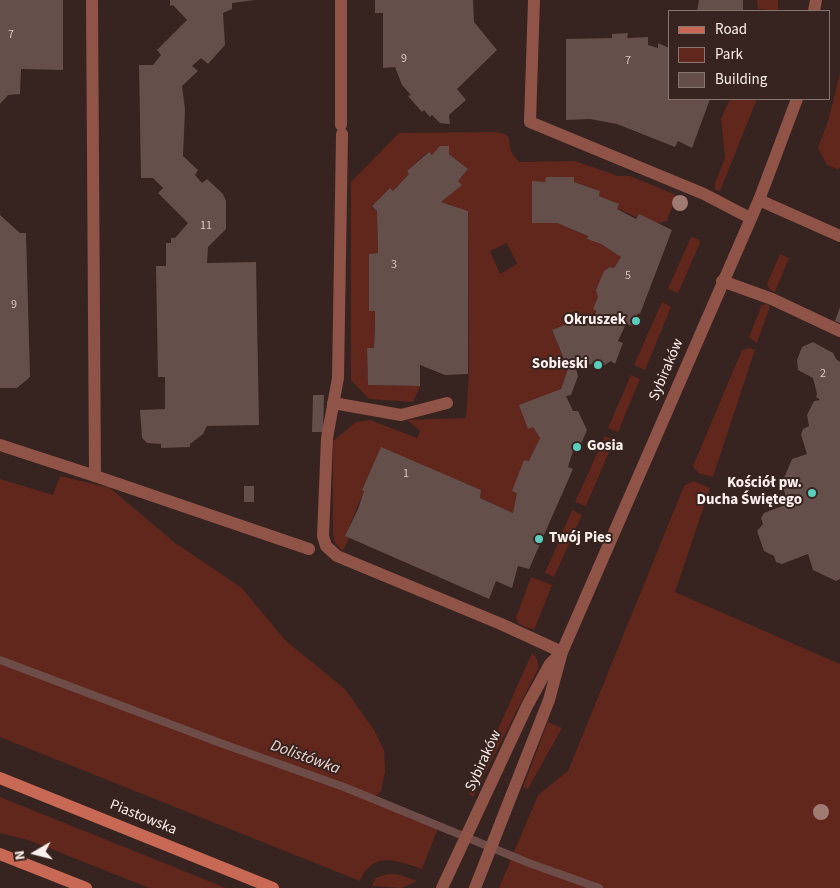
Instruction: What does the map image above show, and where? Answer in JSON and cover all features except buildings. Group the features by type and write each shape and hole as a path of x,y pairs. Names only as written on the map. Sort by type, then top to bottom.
{"main road":[{"name":"Piastowska","path":"0,778 273,888"},
{"path":"0,854 86,888"}],"street":[{"path":"92,0 95,476"},
{"path":"341,0 342,129 338,378 327,438 323,536 326,546 337,556 501,624 562,652"},
{"path":"534,0 530,122 704,194 750,218"},
{"name":"Sybiraków","path":"474,888 549,700 562,652 722,281 759,200 798,100"},
{"path":"759,200 840,236"},
{"path":"722,281 772,299 840,331"},
{"path":"333,403 400,415 447,403"},
{"path":"0,445 309,549"},
{"name":"Sybiraków","path":"442,888 458,858 479,809 532,698 550,664 562,652"}],"green space":[{"path":"757,0 778,0 778,10 758,9"},
{"path":"840,74 840,168 837,169 827,165 818,148 828,121"},
{"path":"730,100 757,100 720,191 715,190 715,184 725,158 721,119"},
{"path":"399,133 500,133 508,137 512,152 519,162 575,161 618,176 630,176 676,195 667,221 654,223 617,209 618,204 599,196 600,191 574,182 574,177 545,182 532,182 532,223 557,223 588,236 587,239 601,244 621,257 614,268 610,267 604,271 593,319 576,325 574,321 552,331 568,369 561,389 533,427 540,438 529,461 524,460 513,513 480,498 481,490 381,448 362,489 364,491 345,536 349,538 343,551 335,543 333,534 333,441 356,422 370,420 417,438 420,431 407,420 466,418 469,374 468,211 441,202 461,185 458,181 468,169 440,147 432,155 428,152 407,171 409,174 393,191 390,189 372,206 377,211 378,253 369,254 369,311 375,311 374,348 367,348 368,385 420,386 413,402 369,399 351,380 351,182","holes":["507,243 517,264 500,274 490,251"]},
{"path":"691,237 698,239 700,243 678,293 668,289"},
{"path":"780,254 789,258 775,292 769,289 767,284"},
{"path":"662,302 671,307 645,370 634,365"},
{"path":"767,304 770,306 757,343 749,337 762,305"},
{"path":"750,348 755,350 713,477 698,473 693,466 742,350"},
{"path":"631,375 640,379 618,432 608,428"},
{"path":"605,436 614,440 586,506 575,502"},
{"path":"60,476 110,488 174,542 242,588 285,640 345,689 374,730 384,750 385,772 381,791 373,798 439,826 422,869 395,861 379,861 365,871 360,881 0,737 0,479 53,495"},
{"path":"693,481 710,488 675,592 840,664 840,888 499,888 538,795 568,771 684,486"},
{"path":"572,510 582,515 554,577 545,573"},
{"path":"531,577 552,585 534,630 519,624 516,618"},
{"path":"532,653 536,657 539,667 473,797 469,794"},
{"path":"548,722 562,728 528,789 523,787"},
{"path":"0,797 226,888 149,888 31,841 0,833"},
{"path":"387,874 397,874 417,881 402,888 372,886 376,878"}],"waterway":[{"name":"Dolistówka","path":"0,660 223,744 344,787 529,863 599,888"}],"place":[{"name":"Okruszek","path":"636,321"},
{"name":"Sobieski","path":"598,365"},
{"name":"Gosia","path":"577,447"},
{"name":"Kościół pw. Ducha Świętego","path":"812,493"},
{"name":"Twój Pies","path":"539,539"}]}
